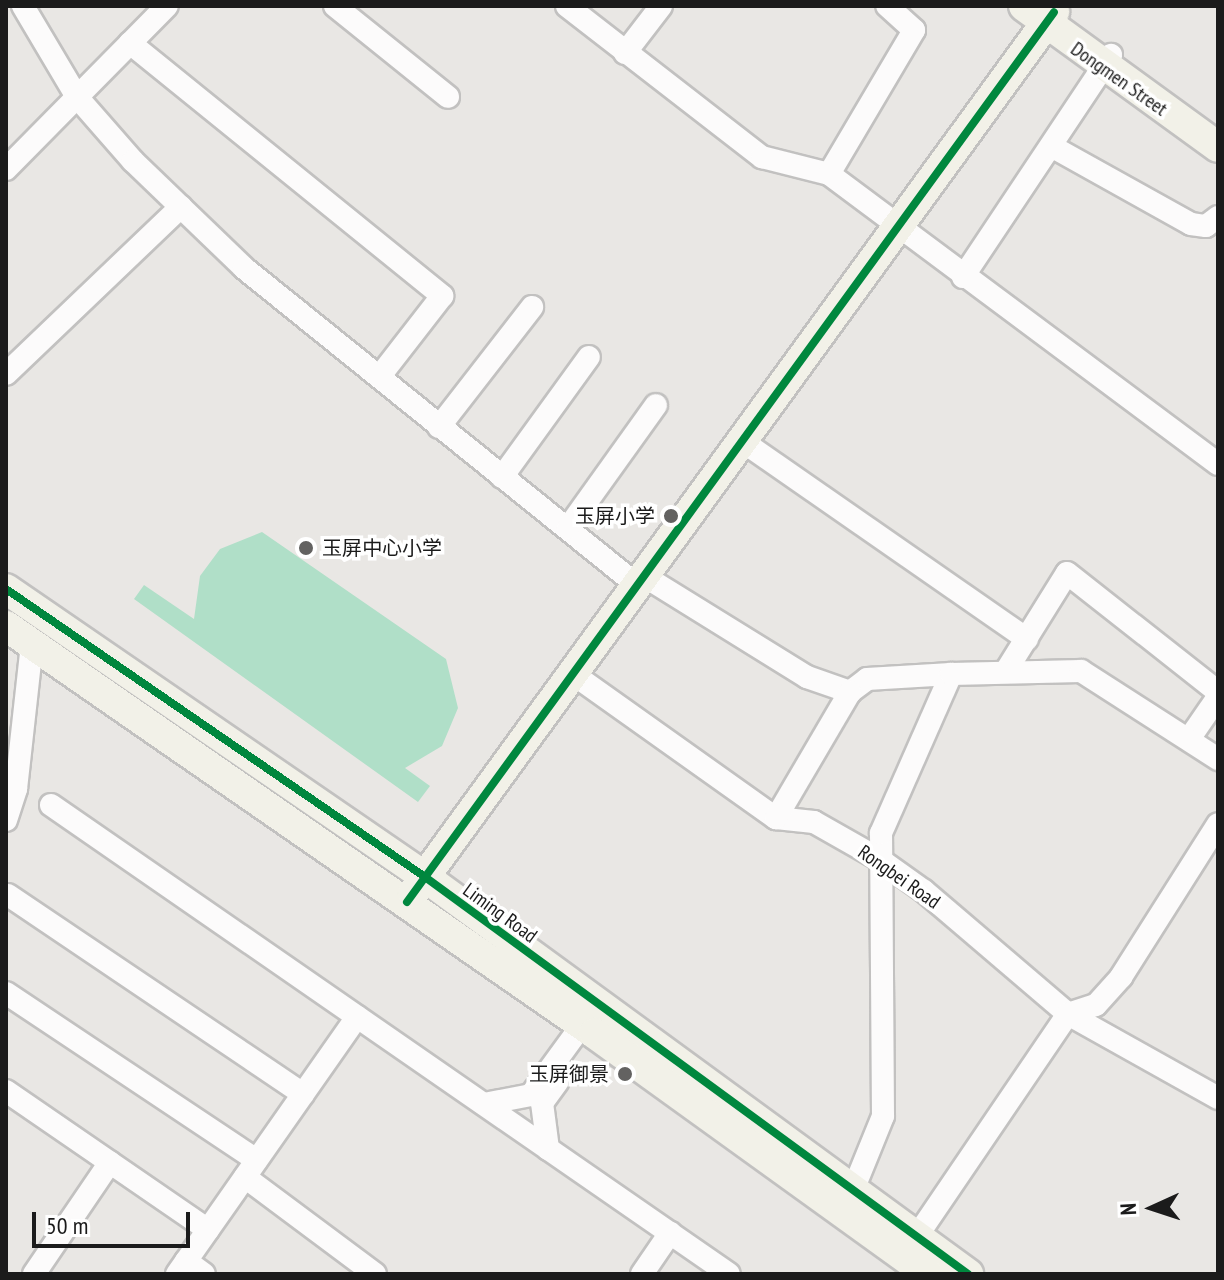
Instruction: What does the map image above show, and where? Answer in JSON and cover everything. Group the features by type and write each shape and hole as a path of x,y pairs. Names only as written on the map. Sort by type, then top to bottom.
{"street":[{"path":"23,6 77,97 181,207 244,268 502,477 640,580 807,677 850,692"},
{"path":"7,167 167,6"},
{"path":"335,6 448,97"},
{"path":"567,6 762,157 829,174 963,277 1218,464"},
{"path":"625,53 661,6"},
{"path":"829,174 914,30 887,6"},
{"path":"407,902 898,227 1042,12 1107,61 1218,126"},
{"path":"130,43 442,296 380,376"},
{"path":"963,277 1107,61"},
{"name":"Dongmen Street","path":"1107,61 1218,147"},
{"path":"1051,146 1191,224 1206,226 1218,217"},
{"path":"6,374 181,207"},
{"path":"439,427 532,307"},
{"path":"502,477 589,357"},
{"path":"568,528 656,405"},
{"path":"742,441 1027,639"},
{"path":"1006,671 1067,573 1218,694 1189,739"},
{"name":"Liming Road","path":"6,589 425,877 968,1274"},
{"path":"6,626 588,1029 928,1274"},
{"path":"6,820 16,789 32,645"},
{"path":"776,818 850,692 867,679 1006,671 1081,671 1218,759"},
{"name":"Rongbei Road","path":"573,674 776,818 814,822 879,859 924,891 1068,1014 1218,1098"},
{"path":"853,1190 883,1116 881,833 951,674"},
{"path":"51,805 729,1274"},
{"path":"917,1236 1068,1014 1096,1005 1121,977 1218,824"},
{"path":"8,895 303,1094"},
{"path":"6,993 251,1169 375,1274"},
{"path":"189,1270 208,1230 357,1017"},
{"path":"484,1104 531,1095 588,1029"},
{"path":"548,1149 542,1103 588,1029"},
{"path":"10,1102 110,1162 208,1230"},
{"path":"34,1274 110,1162"},
{"path":"642,1274 670,1233"}],"green space":[{"path":"262,532 446,659 458,708 442,746 405,768 430,786 418,802 134,599 144,585 194,619 200,576 220,549"}],"cycle path":[{"path":"407,902 1054,12"},
{"path":"6,589 425,877 968,1274"}],"place":[{"name":"玉屏小学","path":"671,516"},
{"name":"玉屏中心小学","path":"306,548"},
{"name":"玉屏御景","path":"625,1074"}]}
